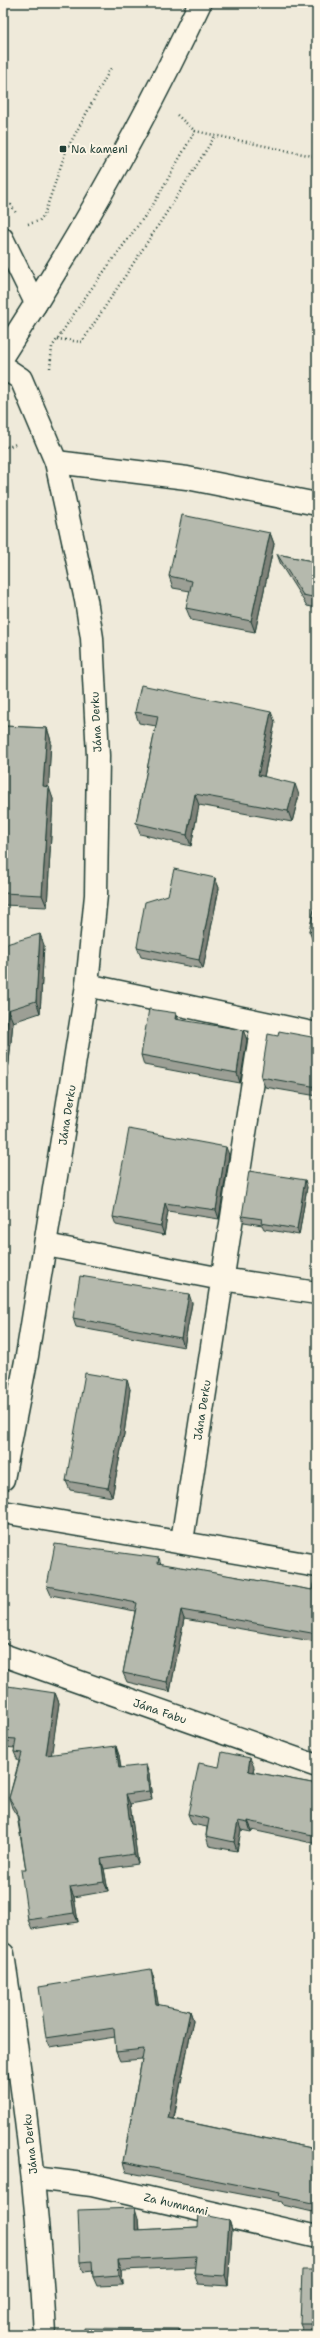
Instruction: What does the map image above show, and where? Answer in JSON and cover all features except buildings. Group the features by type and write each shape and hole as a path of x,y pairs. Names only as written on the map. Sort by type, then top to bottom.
{"street":[{"path":"3,355 36,305 155,96 200,3"},
{"name":"Jána Derku","path":"3,368 21,379 56,462 86,600 92,638 98,756 96,895 88,985 28,1356 3,1479"},
{"path":"56,462 187,478 317,504"},
{"path":"88,985 317,1034"},
{"name":"Jána Derku","path":"182,1541 262,1023"},
{"path":"46,1245 222,1279 317,1293"},
{"path":"3,1512 182,1541 317,1566"},
{"name":"Jána Fabu","path":"3,1656 317,1766"},
{"name":"Jána Derku","path":"3,1954 26,2107 34,2178 45,2335"},
{"name":"Za humnami","path":"34,2178 92,2185 317,2237"}],"lane":[{"path":"3,238 36,305"}],"path":[{"path":"24,221 32,224 39,221 44,215 66,151 112,66"},
{"path":"52,373 50,368 52,347 153,205 195,131 317,157"},
{"path":"57,339 82,342 215,136"},
{"path":"3,208 11,205 21,219"}],"place":[{"name":"Na kameni","path":"63,149"}]}
